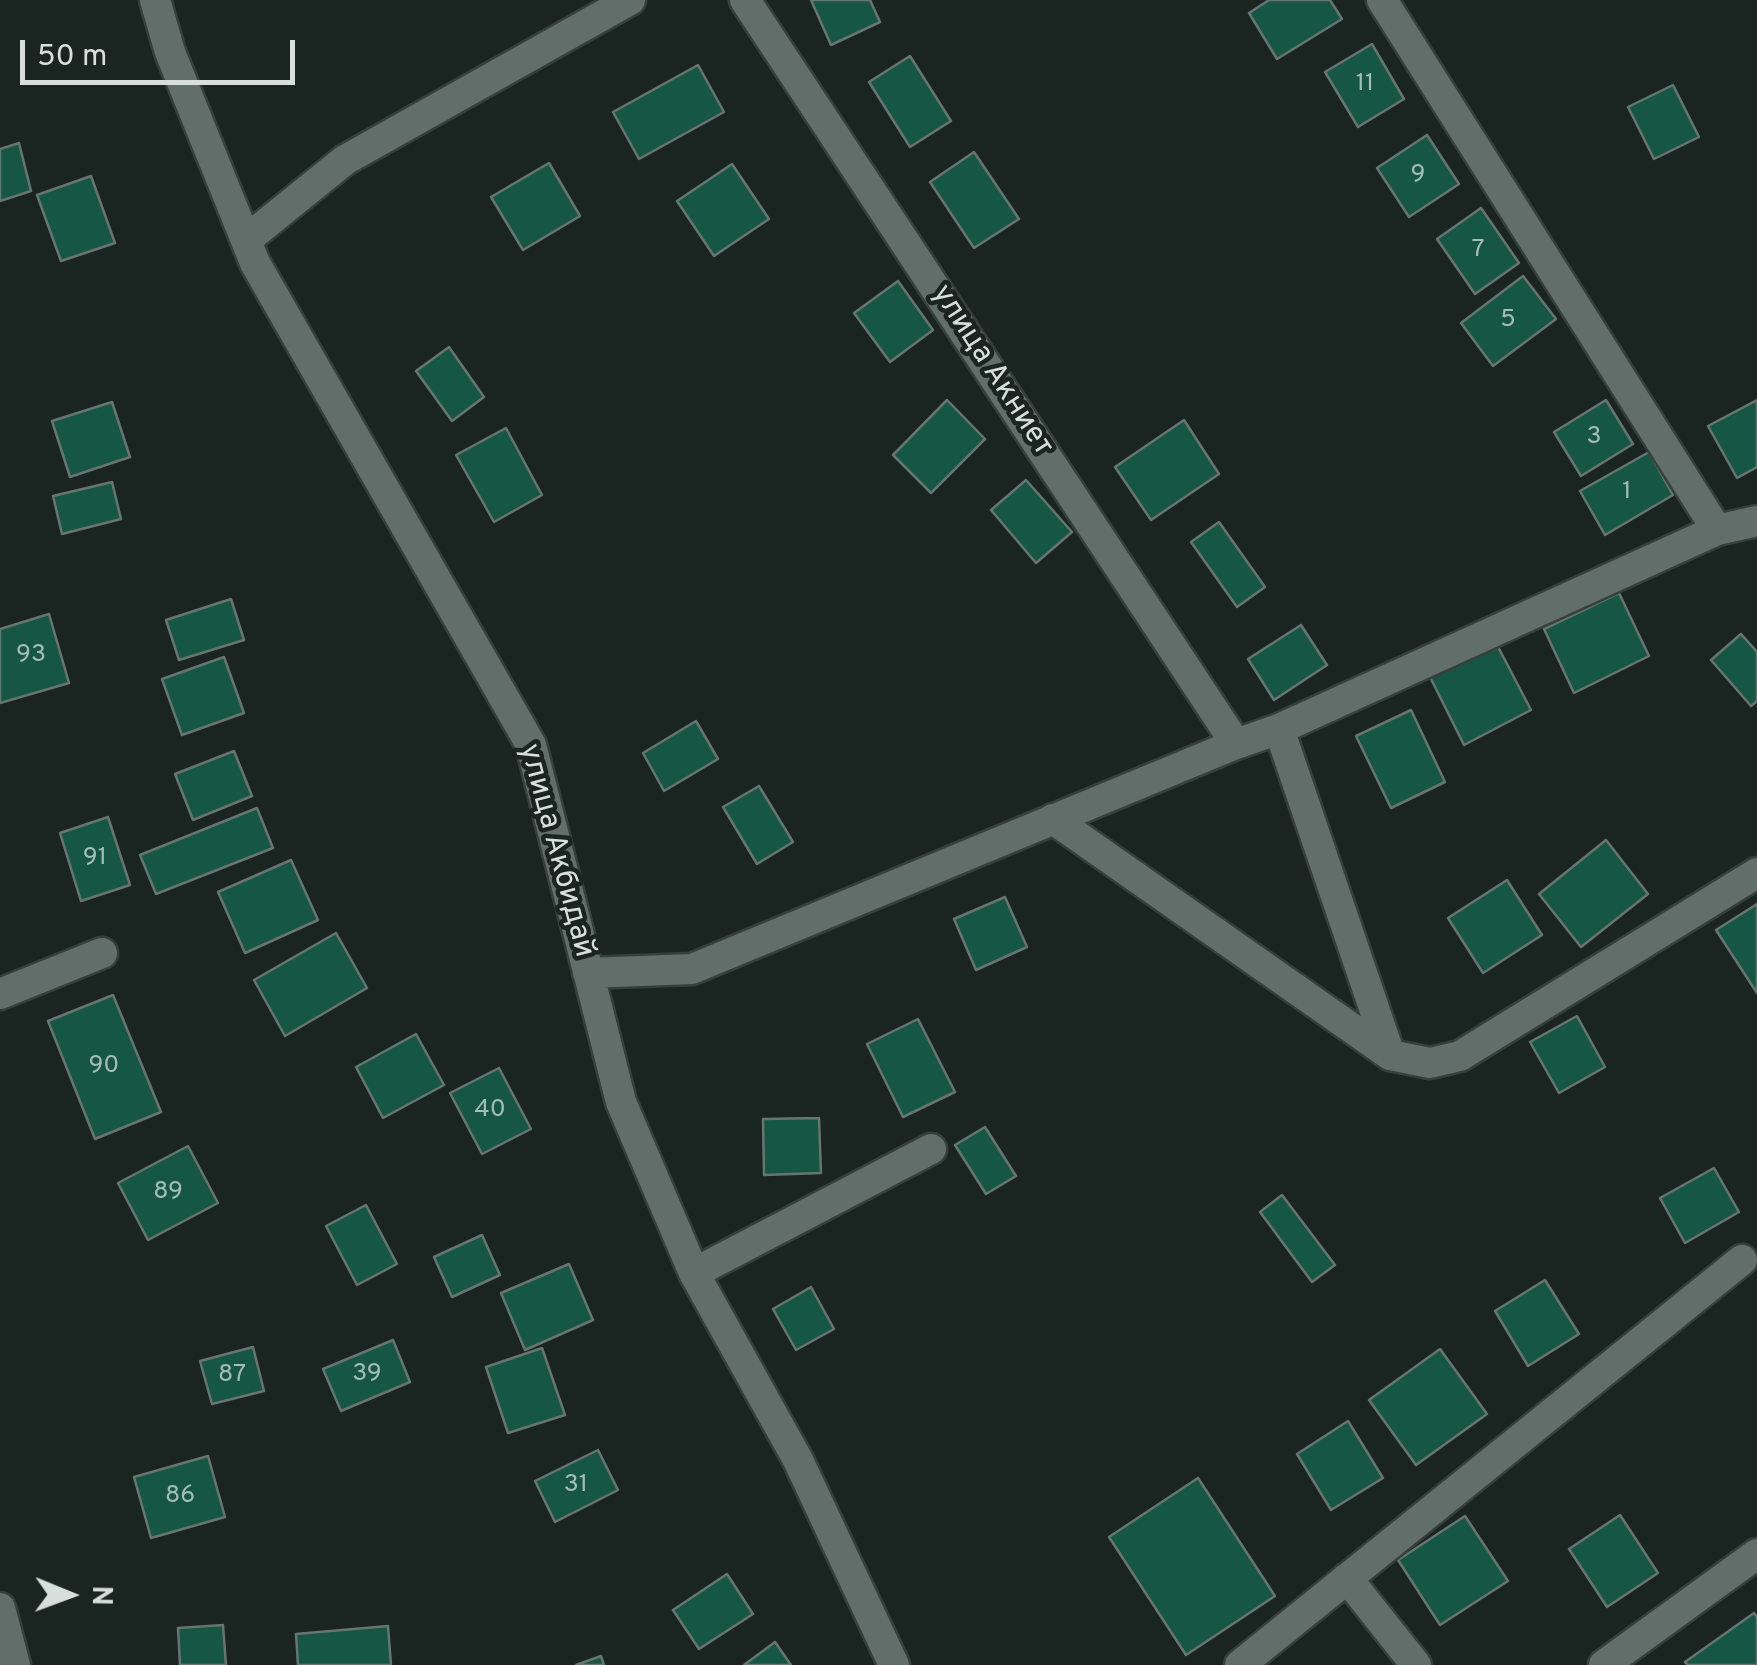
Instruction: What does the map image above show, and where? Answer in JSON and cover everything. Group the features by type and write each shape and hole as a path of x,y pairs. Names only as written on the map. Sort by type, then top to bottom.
{"street":[{"name":"улица Акбидай","path":"155,0 170,52 255,263 530,746 621,1102 694,1274 798,1460 894,1665"},
{"path":"246,240 344,160 630,0"},
{"name":"улица Акниет","path":"745,0 1236,744"},
{"path":"1382,0 1717,530"},
{"path":"588,972 692,968 1279,729 1717,530 1757,520"},
{"path":"1279,729 1390,1055"},
{"path":"1053,819 1390,1055 1430,1063 1460,1056 1757,873"},
{"path":"0,994 102,953"},
{"path":"694,1274 931,1149"},
{"path":"1240,1665 1742,1260"},
{"path":"1604,1665 1757,1554"},
{"path":"1347,1578 1416,1665"},
{"path":"0,1608 16,1665"}],"building":[{"path":"811,0 870,0 880,22 831,45"},
{"path":"1269,0 1330,0 1342,19 1277,59 1249,13"},
{"path":"1372,44 1404,99 1358,127 1325,72"},
{"path":"910,56 951,121 910,147 869,82"},
{"path":"698,65 724,112 639,159 613,112"},
{"path":"1673,85 1699,137 1654,159 1628,107"},
{"path":"1427,135 1459,184 1409,217 1377,168"},
{"path":"19,143 31,191 0,201 0,149"},
{"path":"974,152 1019,219 974,248 930,182"},
{"path":"549,163 580,216 523,250 491,197"},
{"path":"732,164 769,219 714,256 677,201"},
{"path":"91,176 115,243 61,261 37,195"},
{"path":"1481,208 1519,263 1475,294 1437,239"},
{"path":"1523,276 1556,319 1493,366 1461,323"},
{"path":"898,281 933,330 890,362 854,313"},
{"path":"449,347 484,397 452,421 416,371"},
{"path":"947,400 985,439 931,493 893,455"},
{"path":"1606,400 1633,444 1581,476 1554,432"},
{"path":"1757,400 1757,467 1737,478 1708,426"},
{"path":"112,402 130,457 70,477 52,421"},
{"path":"1184,420 1219,474 1151,520 1115,467"},
{"path":"506,428 542,495 494,522 456,455"},
{"path":"1649,452 1673,495 1605,535 1580,491"},
{"path":"1026,480 1072,532 1036,563 991,510"},
{"path":"112,482 121,519 62,534 53,496"},
{"path":"1219,522 1265,587 1237,607 1191,542"},
{"path":"1619,593 1649,656 1574,693 1544,629"},
{"path":"231,599 244,640 179,660 166,620"},
{"path":"49,614 69,683 0,703 0,629"},
{"path":"1301,625 1327,665 1274,700 1248,659"},
{"path":"1741,634 1757,652 1757,701 1751,706 1711,660"},
{"path":"1494,639 1531,710 1464,745 1428,673"},
{"path":"224,657 244,713 182,735 162,679"},
{"path":"1411,710 1445,782 1391,808 1356,736"},
{"path":"696,721 718,759 664,791 643,753"},
{"path":"234,751 252,796 193,820 175,774"},
{"path":"759,786 793,842 757,864 723,807"},
{"path":"257,808 273,848 156,894 140,855"},
{"path":"108,817 130,885 81,901 60,833"},
{"path":"1606,840 1648,894 1581,947 1539,894"},
{"path":"291,860 318,920 245,953 218,892"},
{"path":"1507,880 1542,935 1483,973 1448,918"},
{"path":"1005,897 1027,947 976,970 954,919"},
{"path":"1757,904 1757,993 1716,930"},
{"path":"336,933 367,988 285,1036 254,980"},
{"path":"113,995 161,1112 95,1139 48,1021"},
{"path":"1577,1016 1605,1067 1559,1093 1530,1042"},
{"path":"918,1019 955,1092 903,1117 867,1044"},
{"path":"416,1034 444,1085 383,1118 356,1067"},
{"path":"499,1068 531,1129 482,1154 450,1093"},
{"path":"819,1118 821,1173 764,1175 763,1119"},
{"path":"985,1127 1016,1176 986,1194 955,1145"},
{"path":"188,1146 218,1203 148,1240 118,1183"},
{"path":"1714,1168 1739,1212 1685,1243 1660,1198"},
{"path":"1282,1195 1335,1265 1312,1282 1260,1212"},
{"path":"366,1205 397,1264 357,1285 326,1226"},
{"path":"482,1235 500,1275 452,1297 434,1257"},
{"path":"569,1264 593,1320 525,1350 501,1293"},
{"path":"1545,1280 1579,1334 1528,1366 1495,1311"},
{"path":"811,1287 834,1329 796,1350 773,1309"},
{"path":"393,1340 410,1382 341,1411 323,1369"},
{"path":"253,1347 264,1391 212,1404 200,1361"},
{"path":"542,1348 565,1415 508,1433 486,1367"},
{"path":"1440,1349 1487,1414 1416,1465 1369,1400"},
{"path":"1348,1421 1383,1478 1331,1510 1297,1454"},
{"path":"598,1450 618,1490 555,1522 535,1481"},
{"path":"208,1456 225,1517 151,1538 134,1477"},
{"path":"1198,1478 1275,1596 1186,1655 1109,1537"},
{"path":"1620,1515 1658,1573 1607,1607 1569,1549"},
{"path":"1465,1516 1508,1581 1440,1625 1398,1560"},
{"path":"727,1574 753,1614 699,1649 673,1610"},
{"path":"1754,1613 1757,1665 1685,1662"},
{"path":"223,1625 226,1665 180,1665 178,1628"},
{"path":"388,1626 391,1665 298,1665 296,1634"},
{"path":"775,1642 791,1665 744,1665"},
{"path":"601,1656 604,1665 576,1665"}]}
